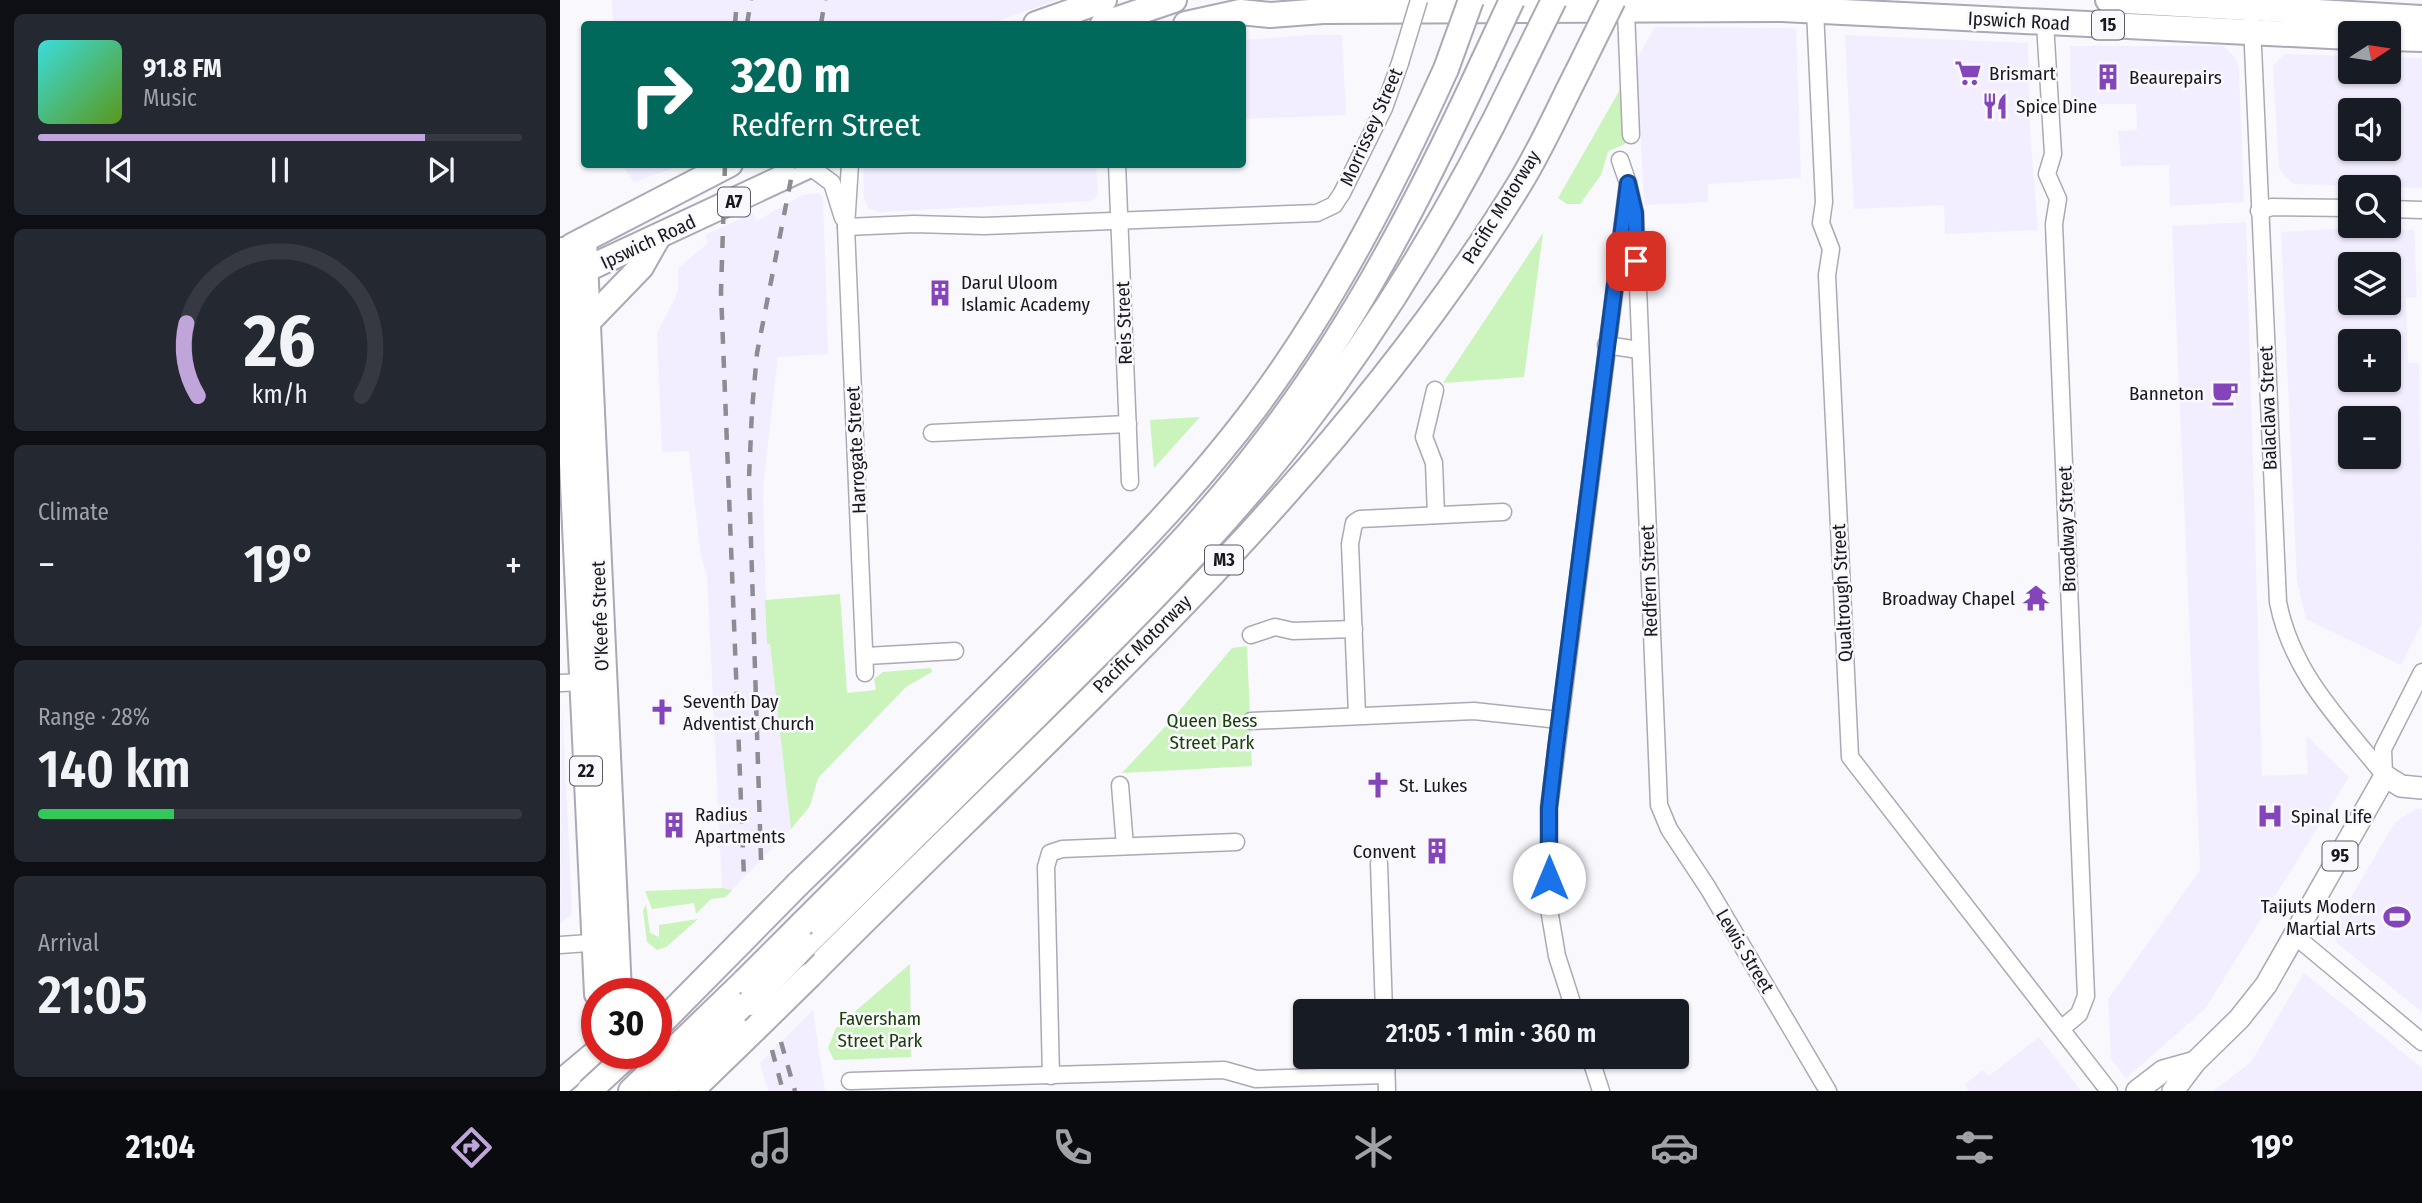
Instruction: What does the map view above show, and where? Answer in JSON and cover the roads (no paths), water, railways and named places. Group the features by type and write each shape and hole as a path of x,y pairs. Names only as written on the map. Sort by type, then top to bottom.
{"highway":[{"path":"1047,21 1102,6 1174,0"},
{"path":"1240,12 1265,0"},
{"path":"672,1003 701,983 1150,533 1217,456 1256,407 1332,294 1392,186 1446,69 1471,0"},
{"path":"631,1091 664,1080 1162,563 1244,469 1339,338 1381,269 1424,188 1512,0"},
{"path":"804,934 1116,637 1189,562 1266,473 1330,389 1401,287 1477,159 1554,0"},
{"name":"Ipswich Road","path":"2108,0 2251,8 2335,22"},
{"name":"Ipswich Road","path":"1200,21 1240,12 1270,15 1334,11 1620,5 1815,10 1936,8 2045,23 2252,34 2335,22 2422,18"},
{"name":"Pacific Motorway","path":"698,1087 1196,591 1338,434 1429,317 1516,190 1578,71 1620,5"},
{"path":"2401,38 2422,39"},
{"name":"Ipswich Road","path":"569,247 722,168"},
{"name":"Ipswich Road","path":"569,278 804,168"},
{"path":"586,324 642,267 659,237"},
{"name":"O'Keefe Street","path":"569,247 563,339 582,682 607,978"},
{"name":"O'Keefe Street","path":"569,278 586,324 582,682"},
{"path":"560,1083 581,1065"},
{"path":"589,1091 613,1069"}],"main road":[{"path":"2385,776 2402,786 2422,788"},
{"name":"95","path":"2173,1091 2195,1062 2250,1006 2385,776"},
{"name":"95","path":"2137,1091 2163,1071 2195,1062"}],"street":[{"name":"Morrissey Street","path":"1119,221 1311,213 1329,208 1342,193 1363,153 1400,63 1419,0"},
{"path":"1620,5 1631,135"},
{"name":"Balaclava Street","path":"2251,8 2274,552 2280,612 2294,652 2312,687 2385,776"},
{"name":"Qualtrough Street","path":"1815,10 1825,202 1821,223 1831,248 1827,275 1850,757 2109,1091"},
{"name":"Broadway Street","path":"2045,23 2053,154 2048,174 2058,202 2054,224 2086,996 2083,1009 2060,1029"},
{"name":"Redfern Street","path":"1620,160 1635,213 1661,811"},
{"name":"Harrogate Street","path":"813,168 834,187 846,227"},
{"name":"Harrogate Street","path":"850,168 846,227 865,673"},
{"name":"Reis Street","path":"1117,168 1130,482"},
{"path":"1571,999 1555,948 1549,900 1549,808 1628,183"},
{"path":"2259,211 2277,207 2338,208"},
{"path":"2401,209 2422,210"},
{"path":"846,227 1119,221"},
{"path":"1606,345 1639,350"},
{"path":"1435,390 1424,437 1434,463 1436,515"},
{"path":"932,433 1128,424"},
{"path":"1357,715 1350,537 1354,522 1503,512"},
{"path":"1251,635 1275,627 1293,631 1353,629"},
{"path":"866,656 955,651"},
{"path":"2385,776 2381,762 2384,749 2422,672"},
{"path":"1251,721 1479,711 1559,720"},
{"path":"1120,785 1125,846"},
{"name":"Lewis Street","path":"1661,811 1828,1091"},
{"path":"1051,1076 1046,867 1050,853 1062,849 1236,842"},
{"path":"1379,863 1384,999"},
{"path":"2294,935 2422,1042"},
{"path":"560,945 606,942"},
{"path":"1594,1069 1601,1091"},
{"path":"850,1081 1051,1076 1086,1083 1224,1070 1256,1079 1386,1083"}],"railway":[{"path":"735,21 737,0"},
{"path":"748,21 751,0"},
{"path":"822,21 825,0"},
{"path":"725,168 721,292 744,878"},
{"path":"761,860 749,478 752,410 757,353 793,168"},
{"path":"781,1042 795,1091"},
{"path":"772,1050 783,1091"}],"place":[{"name":"Brismart","path":"1968,73"},
{"name":"Beaurepairs","path":"2108,77"},
{"name":"Spice Dine","path":"1995,106"},
{"name":"Darul Uloom Islamic Academy","path":"940,293"},
{"name":"Banneton","path":"2225,393"},
{"name":"Broadway Chapel","path":"2036,598"},
{"name":"Seventh Day Adventist Church","path":"662,712"},
{"name":"St. Lukes","path":"1378,785"},
{"name":"Spinal Life","path":"2270,816"},
{"name":"Radius Apartments","path":"674,825"},
{"name":"Convent","path":"1437,851"},
{"name":"Taijuts Modern Martial Arts","path":"2397,917"}],"park label":[{"name":"Queen Bess Street Park","path":"1212,731"},
{"name":"Faversham Street Park","path":"880,1029"}]}
